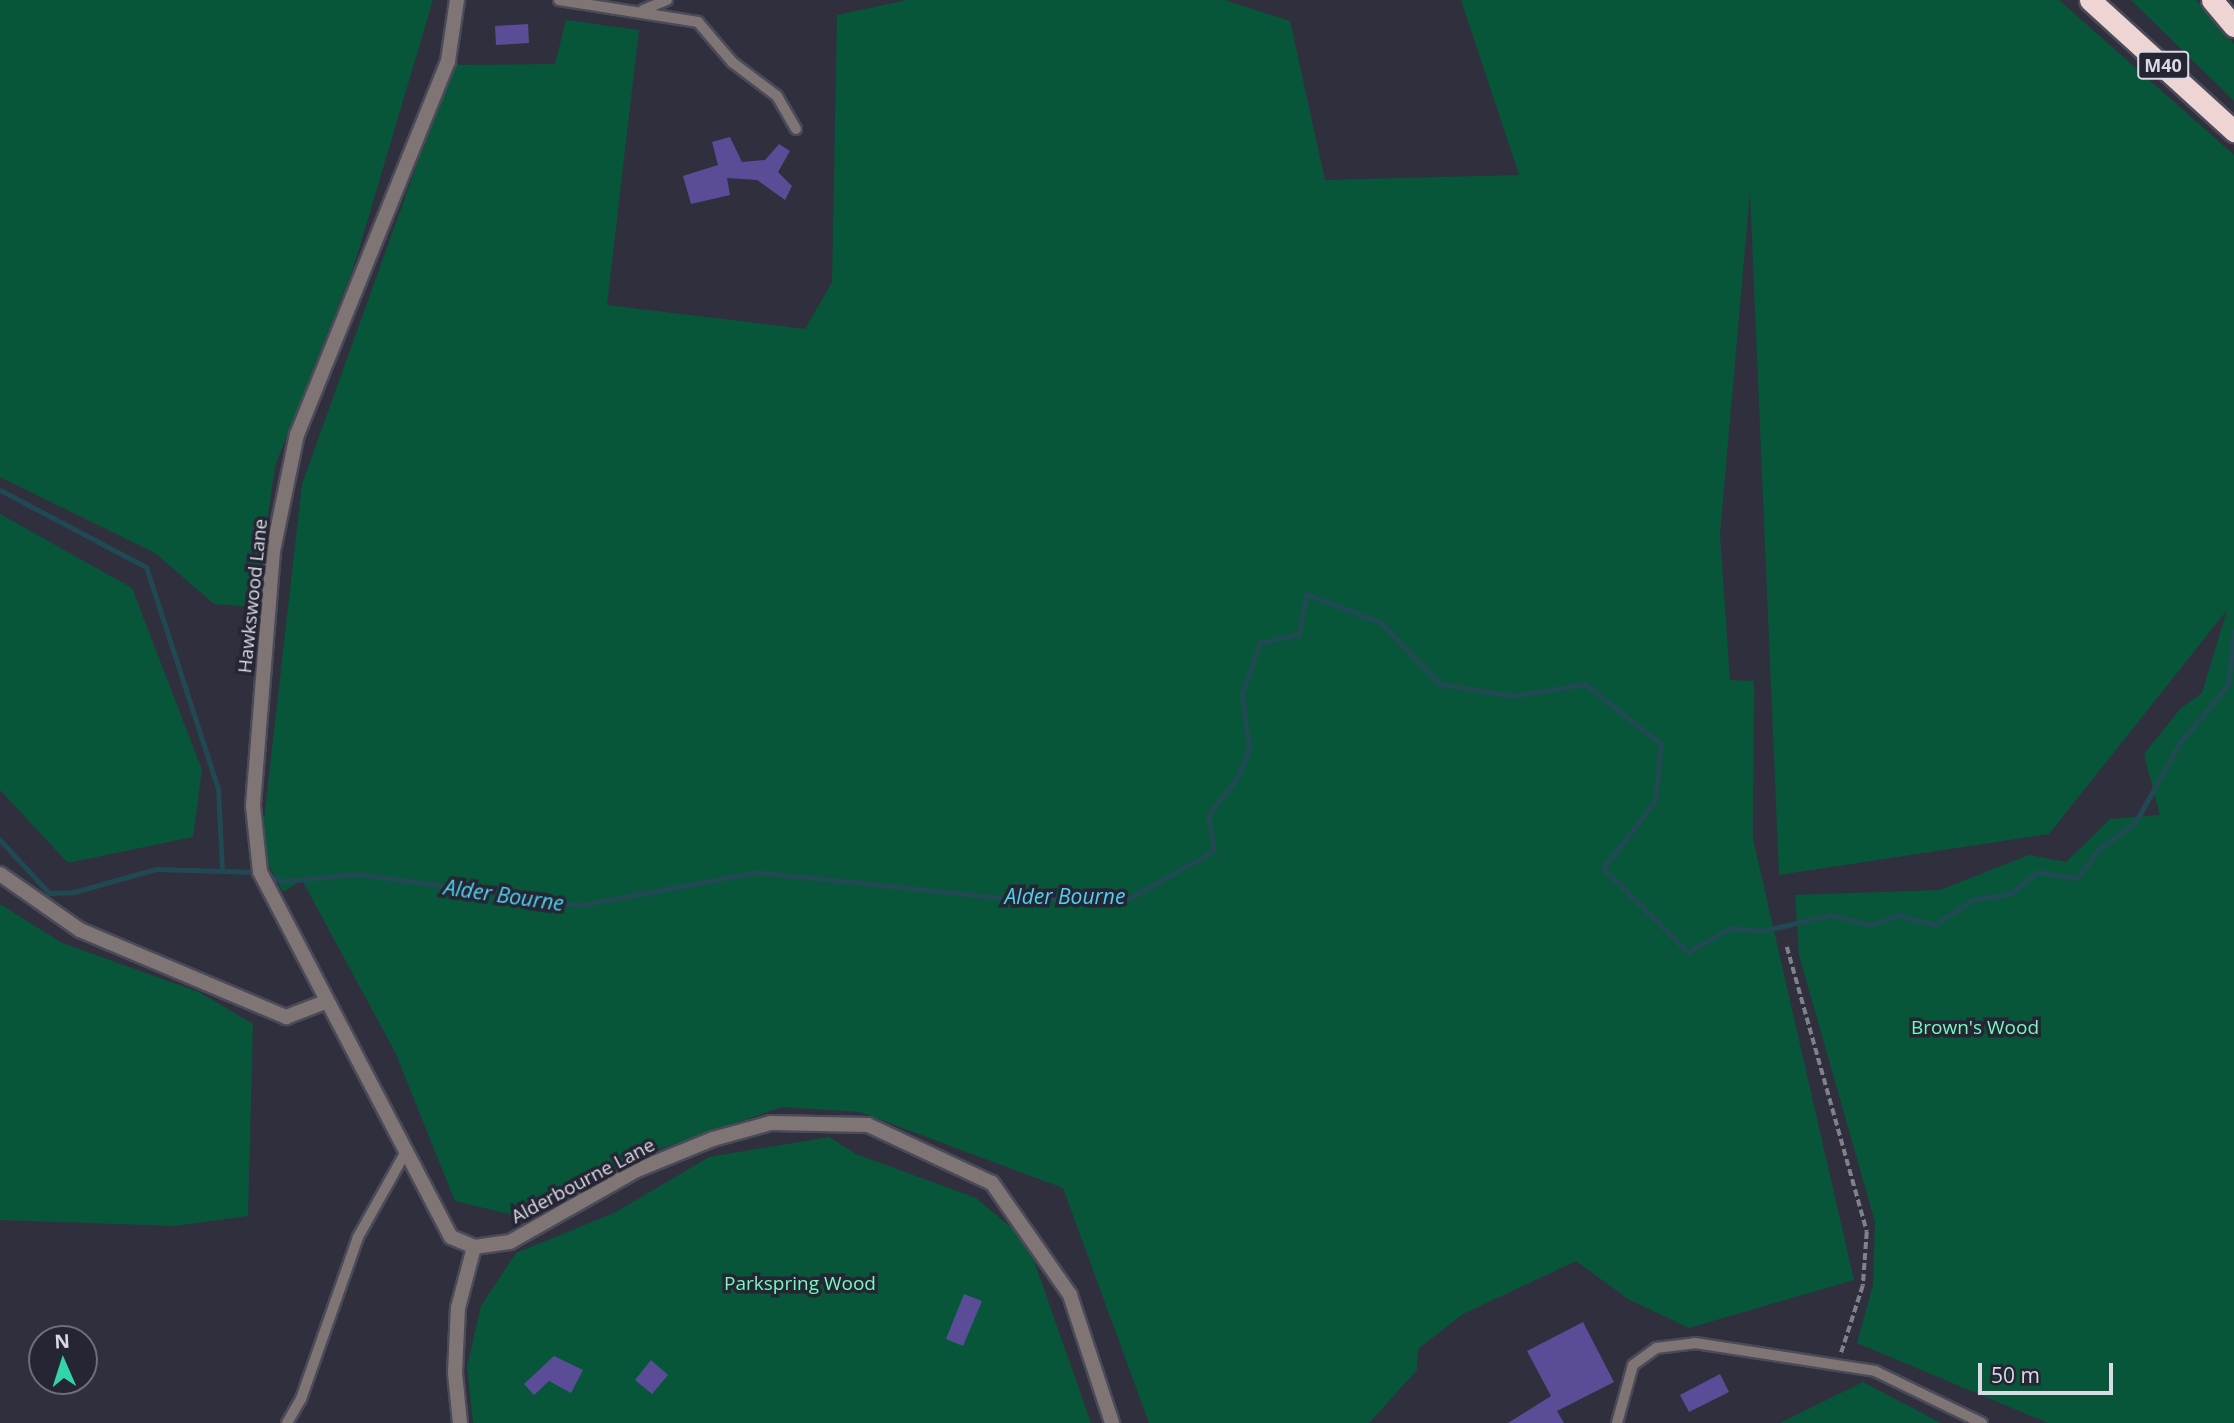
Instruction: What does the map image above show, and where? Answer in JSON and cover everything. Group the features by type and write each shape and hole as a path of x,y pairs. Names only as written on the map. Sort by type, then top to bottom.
{"highway":[{"name":"M40","path":"2090,0 2234,131"},
{"path":"2212,0 2234,26"}],"street":[{"name":"Hawkswood Lane","path":"325,1002 260,872 254,819 274,551 297,434 448,61 457,0"},
{"path":"0,874 80,930 286,1017 325,1002 404,1155 451,1237 474,1247 458,1308 455,1373 460,1423"},
{"name":"Alderbourne Lane","path":"474,1247 510,1242 637,1170 713,1139 771,1123 868,1125 992,1183 1070,1295 1112,1423"}],"lane":[{"path":"559,0 643,10 698,22 732,62 777,96 796,129"},
{"path":"643,10 667,0"},
{"path":"286,1423 305,1388 358,1237 404,1155"},
{"path":"1617,1423 1633,1365 1656,1348 1695,1343 1838,1362 1875,1371 1982,1423"}],"path":[{"path":"1787,947 1867,1232 1863,1286 1838,1362"}],"green space":[{"path":"0,0 433,0 353,269 275,466 255,607 214,604 155,553 0,477"},
{"name":"Brown's Wood","path":"907,0 1224,0 1290,21 1325,180 1519,175 1461,0 2059,0 2234,155 2234,1423 2048,1423 1857,1343 1873,1285 1875,1222 1799,955 1795,895 1940,890 2029,855 2066,862 2110,819 2160,815 2144,754 2181,708 2202,693 2227,610 2049,834 1779,875 1750,192 1720,534 1730,680 1754,681 1753,839 1854,1280 1689,1328 1628,1299 1576,1261 1463,1314 1418,1349 1417,1370 1369,1423 1149,1423 1063,1188 860,1112 782,1107 651,1152 526,1218 455,1201 395,1052 302,880 283,892 266,860 263,828 302,484 454,61 460,65 555,64 566,20 639,30 607,305 805,329 832,282 837,15"},
{"path":"2131,0 2196,0 2234,44 2234,101"},
{"path":"0,514 132,588 202,770 193,837 68,863 0,790"},
{"path":"0,904 62,943 199,992 253,1024 248,1216 175,1226 0,1220"},
{"name":"Parkspring Wood","path":"829,1137 856,1154 976,1198 1027,1241 1091,1423 473,1423 467,1367 481,1306 516,1253 614,1213 709,1157"},
{"path":"1863,1382 1941,1423 1780,1423"}],"building":[{"path":"528,24 529,43 496,45 495,26"},
{"path":"730,137 742,162 765,160 779,144 790,151 778,172 792,186 785,200 757,180 727,178 730,195 691,204 683,176 718,165 712,142"},
{"path":"964,1294 982,1301 963,1346 946,1339"},
{"path":"1583,1322 1614,1382 1557,1411 1564,1423 1508,1423 1551,1396 1527,1351"},
{"path":"554,1356 583,1370 571,1393 549,1381 534,1395 524,1384"},
{"path":"651,1360 668,1375 652,1394 635,1380"},
{"path":"1720,1374 1729,1392 1689,1412 1680,1395"}],"waterway":[{"path":"0,490 146,567 218,788 222,871"},
{"name":"Alder Bourne","path":"0,840 49,893 74,892 156,869 260,872 282,881 358,874 581,905 757,872 1016,899 1128,899 1214,851 1208,815 1238,777 1249,749 1242,693 1260,643 1299,634 1306,594 1380,622 1440,684 1513,696 1585,684 1661,744 1655,801 1603,868 1688,952 1730,928 1762,931 1830,915 1870,925 1898,915 1935,925 1974,899 2010,894 2037,872 2077,878 2100,848 2135,823 2179,744 2228,685 2234,631"}]}
